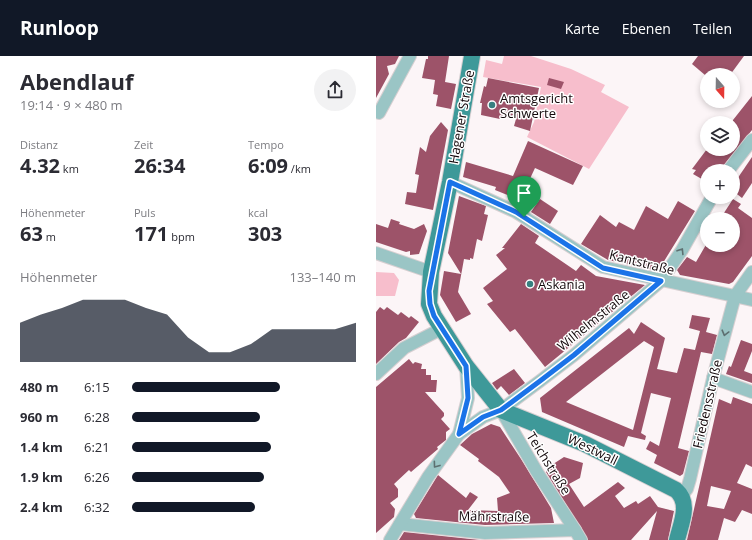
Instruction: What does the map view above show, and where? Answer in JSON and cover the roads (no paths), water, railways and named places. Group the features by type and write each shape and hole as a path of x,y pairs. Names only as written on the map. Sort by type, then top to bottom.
{"main road":[{"name":"Hagener Straße","path":"472,56 450,182 431,272 430,304 441,329 466,366 501,410"},
{"name":"Westwall","path":"501,410 584,444 676,490 682,495"},
{"name":"Friedensstraße","path":"677,540 684,508 682,495"}],"street":[{"path":"379,113 410,56"},
{"path":"733,164 752,140"},
{"name":"Kantstraße","path":"450,182 516,212 603,268 752,300"},
{"name":"Wilhelmstraße","path":"501,410 574,355 661,281 682,250 708,204"},
{"path":"376,253 431,272"},
{"name":"Friedensstraße","path":"682,495 687,489 690,479 713,378 735,296 752,272"},
{"path":"376,374 404,348 441,329"},
{"path":"459,434 468,398 466,366"},
{"path":"713,378 752,392"},
{"path":"390,540 428,477 459,434 483,417 501,410"},
{"name":"Teichstraße","path":"501,410 537,472 578,535"},
{"name":"Mährstraße","path":"400,524 485,532 578,535"}],"place":[{"name":"Amtsgericht Schwerte","path":"492,105"},
{"name":"Askania","path":"530,284"}]}
